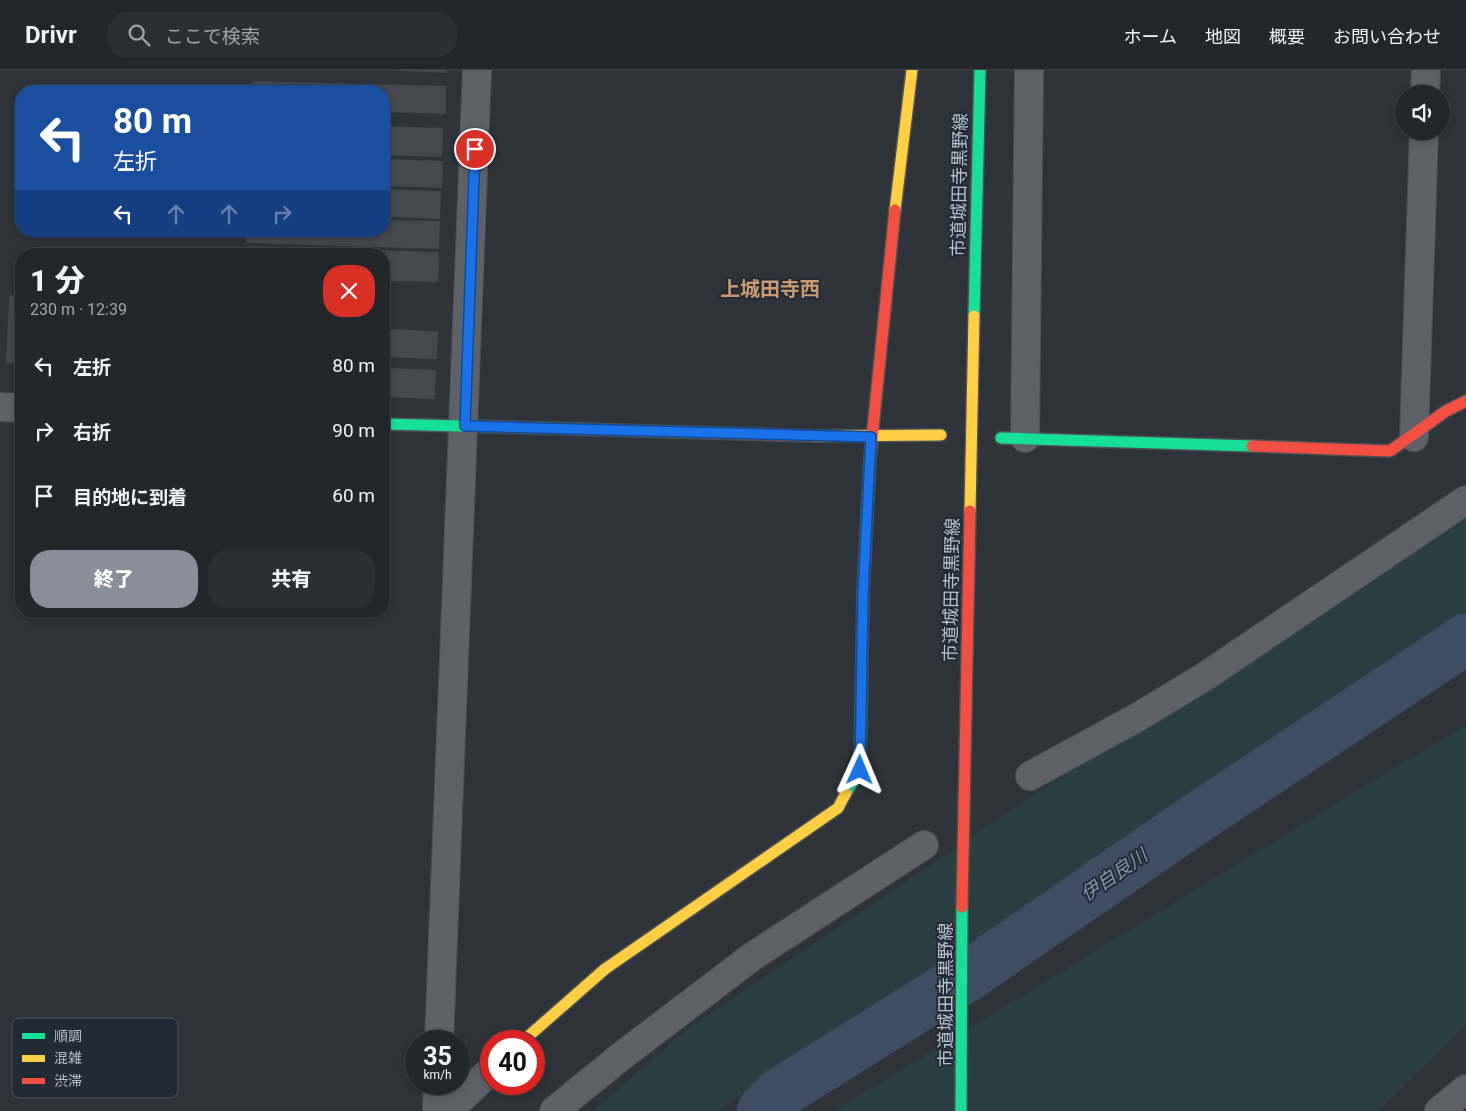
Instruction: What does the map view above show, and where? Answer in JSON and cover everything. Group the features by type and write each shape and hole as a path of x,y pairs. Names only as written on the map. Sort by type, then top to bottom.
{"street":[{"path":"439,1030 465,426 477,70"},
{"path":"535,1030 605,969 838,808 860,770 863,594 871,437 888,265 912,70"},
{"name":"市道城田寺黒野線","path":"961,1111 963,822 980,70"},
{"path":"1028,70 1013,438 1390,452 1414,437 1446,411 1466,401"},
{"path":"1425,85 1426,70"},
{"path":"1414,437 1424,140"},
{"path":"0,407 15,408"},
{"path":"390,424 871,437 941,435"},
{"path":"1030,776 1138,717 1204,677 1466,500"},
{"path":"554,1111 619,1058 753,956 924,845"},
{"path":"448,1111 480,1080"},
{"path":"1439,1111 1466,1089"},
{"path":"436,1111 437,1095"}],"shaded area":[{"path":"1466,511 1466,630 1260,758 1147,838 836,1031 718,1111 593,1111 686,1030 1040,791"},
{"path":"1466,726 1466,1025 1378,1111 834,1111 1425,749"}],"building":[{"path":"387,70 447,70 447,73"},
{"path":"253,81 446,86 446,114 390,112 390,85 253,85"},
{"path":"390,126 443,128 442,157 390,155"},
{"path":"390,159 443,161 442,188 390,186"},
{"path":"390,189 441,191 440,219 390,217"},
{"path":"390,220 440,221 439,249 247,243 247,237 390,237"},
{"path":"246,246 310,248 246,248"},
{"path":"390,250 439,252 438,282 390,281"},
{"path":"9,295 15,296 15,363 6,363"},
{"path":"390,329 438,331 437,359 390,357"},
{"path":"390,368 436,370 435,399 390,397"}],"waterway":[{"name":"伊自良川","path":"762,1111 780,1093 969,975 1194,820 1466,639"}],"traffic: fast":[{"path":"974,316 980,70"},
{"path":"390,424 578,429"},
{"path":"1001,438 1252,446"},
{"path":"846,793 860,770 863,594 870,458"},
{"path":"961,1111 962,907"}],"traffic: slow":[{"path":"895,210 912,70"},
{"path":"970,511 974,316"},
{"path":"816,436 941,435"},
{"path":"536,1030 605,969 838,808 846,793"}],"traffic: jam":[{"path":"870,458 895,210"},
{"path":"1252,446 1390,451 1446,411 1466,401"},
{"path":"578,429 816,436"},
{"path":"962,907 970,511"}],"district":[{"name":"上城田寺西","path":"770,289"}],"route":[{"path":"475,149 465,426 871,437 863,594 860,770"}]}
